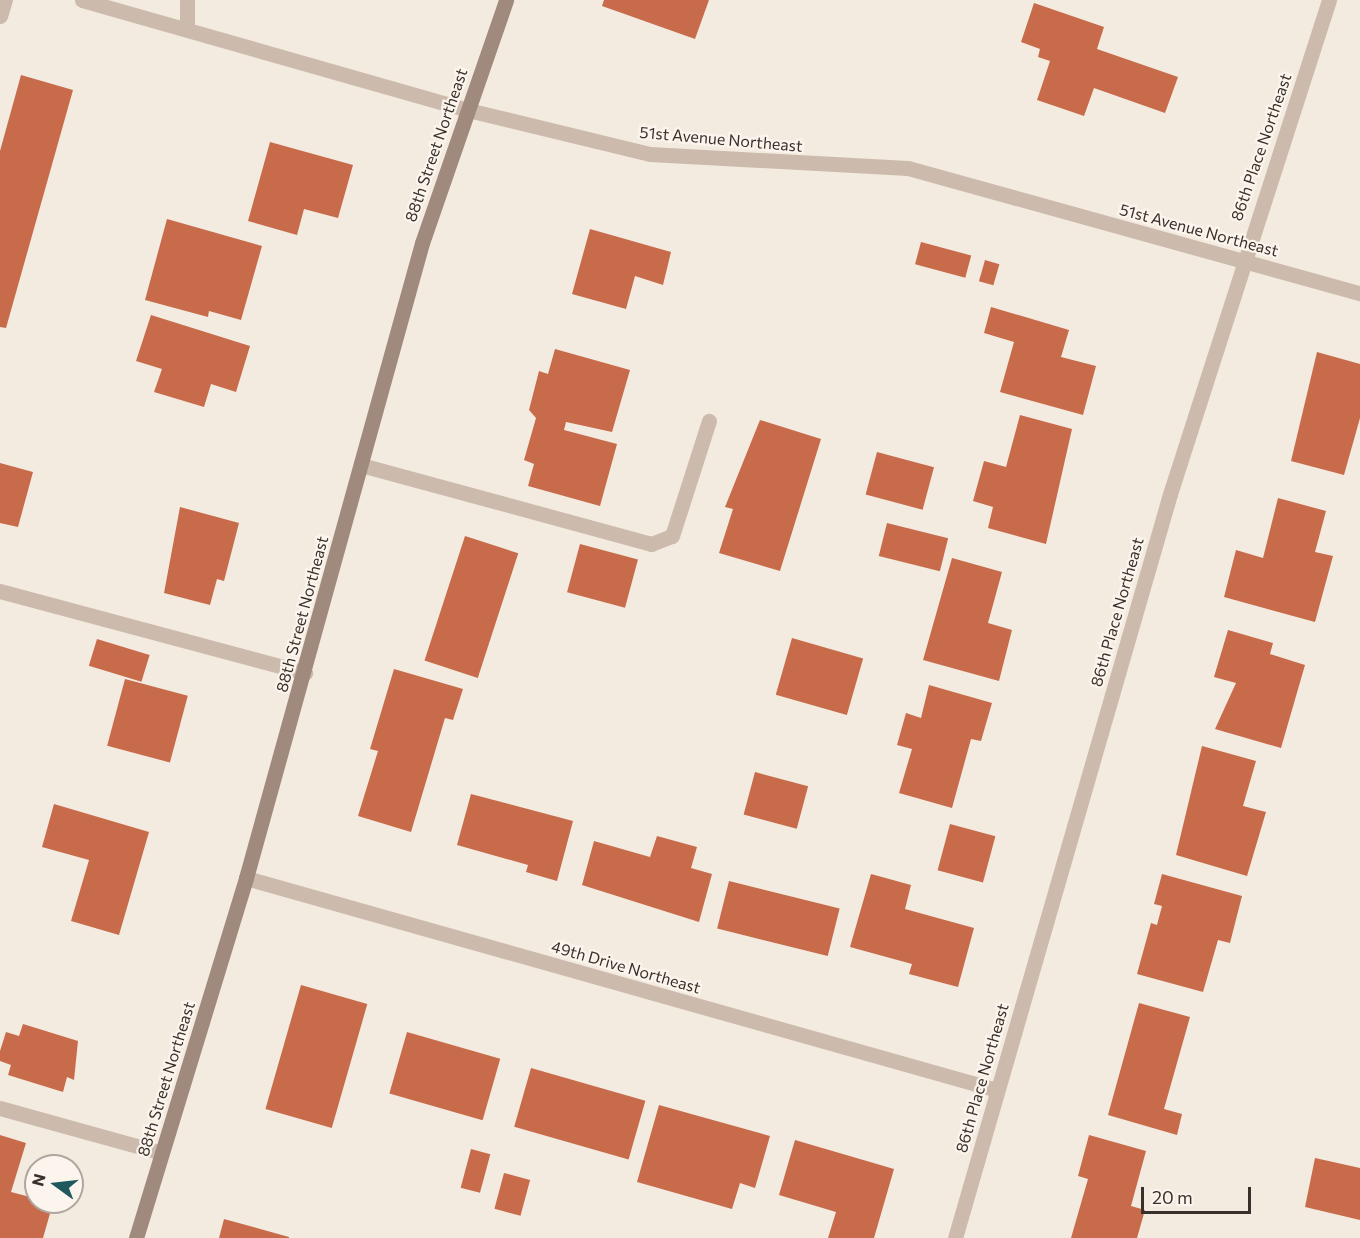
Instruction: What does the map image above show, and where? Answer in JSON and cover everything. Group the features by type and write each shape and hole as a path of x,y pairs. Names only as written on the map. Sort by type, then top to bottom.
{"main road":[{"name":"88th Street Northeast","path":"136,1238 246,878 305,673 422,243 506,0"}],"street":[{"path":"0,16 5,0"},
{"name":"51st Avenue Northeast","path":"82,0 188,26 468,110 650,153 908,168 1360,293"},
{"path":"187,0 188,26"},
{"name":"86th Place Northeast","path":"955,1238 1242,260 1329,0"},
{"path":"361,465 651,544 672,536 709,421"},
{"path":"0,591 305,673"},
{"name":"49th Drive Northeast","path":"246,878 997,1090"},
{"path":"0,1107 162,1152"}],"building":[{"path":"604,0 709,0 695,39 602,6"},
{"path":"1034,3 1104,27 1097,49 1178,77 1165,113 1094,88 1084,116 1037,100 1050,61 1038,57 1040,49 1021,42"},
{"path":"21,75 73,90 6,328 0,327 0,151"},
{"path":"270,142 353,165 338,218 304,209 297,235 248,221"},
{"path":"167,219 262,246 241,320 209,311 208,317 145,300"},
{"path":"590,229 671,252 663,285 635,276 626,309 572,294"},
{"path":"921,242 971,255 965,278 915,264"},
{"path":"985,260 999,264 993,285 979,281"},
{"path":"991,307 1069,330 1061,357 1096,366 1083,415 1000,392 1014,342 984,333"},
{"path":"151,315 250,346 236,392 211,384 204,407 154,392 162,369 136,361"},
{"path":"555,349 630,370 612,432 557,420 566,422 564,430 617,444 600,506 528,486 534,464 524,460 536,418 529,410 539,371 548,374"},
{"path":"1317,352 1360,364 1360,418 1344,475 1291,461"},
{"path":"1020,415 1072,429 1046,544 988,528 993,507 973,501 984,461 1006,467"},
{"path":"760,420 821,439 780,571 719,553 733,509 725,507"},
{"path":"877,452 934,467 923,510 866,495"},
{"path":"0,463 33,472 18,527 0,523"},
{"path":"1278,498 1326,511 1315,552 1333,556 1315,622 1224,597 1236,550 1263,558"},
{"path":"180,507 239,523 224,581 217,579 210,605 164,593"},
{"path":"887,523 948,538 940,571 879,556"},
{"path":"465,536 518,553 478,678 425,661"},
{"path":"580,544 638,560 625,608 567,592"},
{"path":"952,558 1002,572 988,623 1012,630 999,681 923,660"},
{"path":"1228,630 1273,643 1270,654 1305,665 1281,748 1215,729 1236,683 1214,677"},
{"path":"792,638 863,658 847,715 776,695"},
{"path":"97,639 150,655 141,682 89,666"},
{"path":"394,669 463,689 453,720 445,718 411,832 358,816 378,751 370,749"},
{"path":"125,679 188,696 170,762 107,746"},
{"path":"929,685 992,703 981,741 971,739 952,808 899,793 912,749 897,745 906,713 921,718"},
{"path":"1202,746 1256,761 1243,806 1266,812 1247,876 1176,855"},
{"path":"755,772 808,786 797,829 744,815"},
{"path":"471,794 573,821 557,881 526,872 528,865 457,845"},
{"path":"54,804 149,832 119,935 71,921 89,860 42,847"},
{"path":"950,824 995,836 983,883 938,870"},
{"path":"657,836 697,847 691,868 712,874 699,922 582,885 594,841 650,857"},
{"path":"871,874 911,885 905,909 974,928 958,987 909,974 912,964 850,947"},
{"path":"1162,874 1242,896 1230,943 1218,940 1203,992 1137,974 1151,923 1157,925 1162,906 1154,904"},
{"path":"729,881 840,909 828,956 717,929"},
{"path":"301,985 367,1004 332,1128 265,1109"},
{"path":"1139,1003 1190,1017 1164,1109 1182,1114 1177,1135 1108,1115"},
{"path":"23,1024 78,1041 74,1080 67,1077 63,1092 8,1075 11,1065 0,1061 0,1051 6,1032 19,1036"},
{"path":"407,1032 500,1059 483,1120 389,1094"},
{"path":"531,1068 645,1101 629,1159 514,1127"},
{"path":"659,1105 770,1136 755,1188 740,1183 732,1209 637,1182"},
{"path":"0,1135 26,1143 11,1192 24,1195 24,1214 50,1214 43,1238 0,1238"},
{"path":"1089,1135 1146,1151 1131,1206 1145,1210 1137,1238 1071,1238 1088,1179 1078,1176"},
{"path":"795,1140 894,1169 874,1238 828,1238 836,1212 779,1195"},
{"path":"471,1149 490,1154 480,1193 461,1188"},
{"path":"1315,1158 1360,1168 1360,1220 1305,1207"},
{"path":"504,1173 530,1180 521,1216 494,1209"},
{"path":"224,1219 289,1237 289,1238 219,1238"}]}
